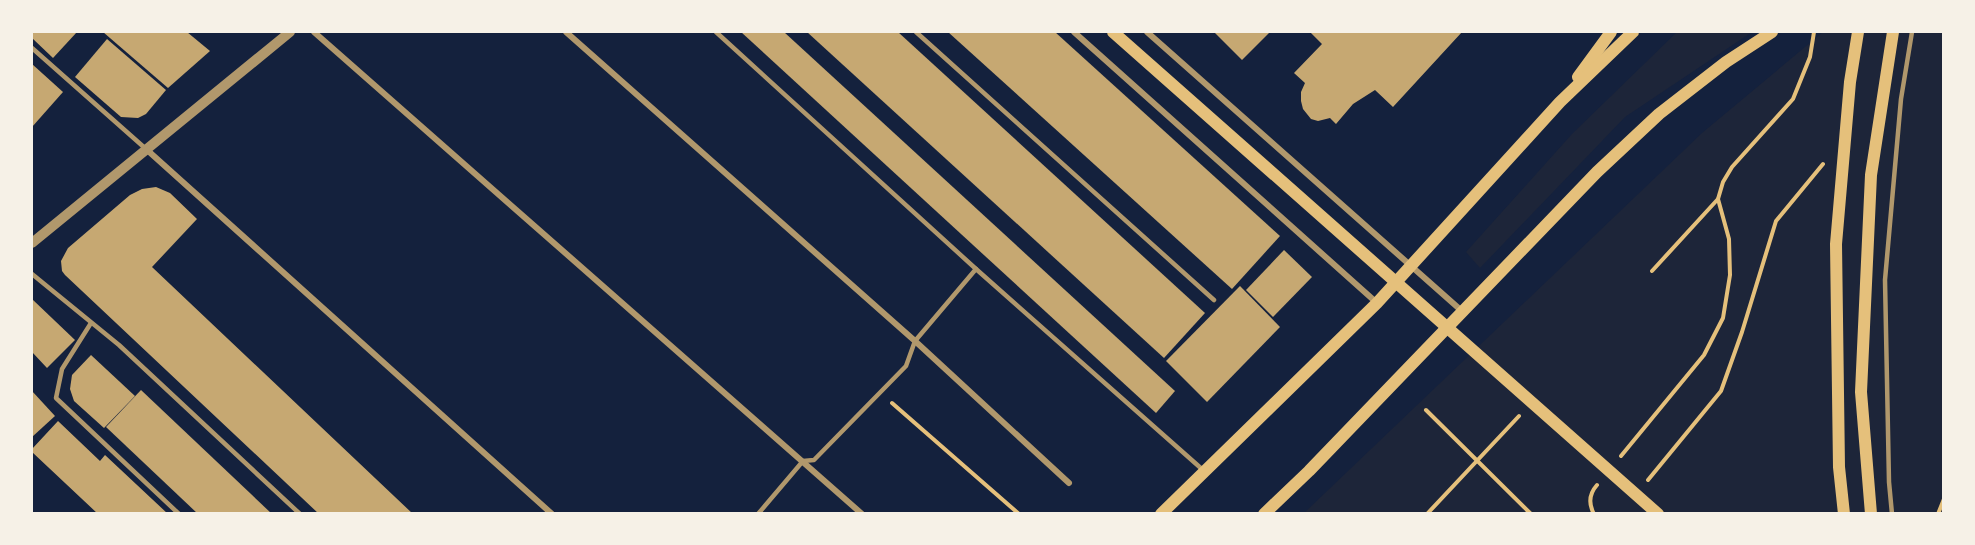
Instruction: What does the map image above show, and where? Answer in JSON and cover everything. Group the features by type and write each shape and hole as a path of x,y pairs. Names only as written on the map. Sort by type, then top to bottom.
{"main road":[{"path":"1113,32 1658,513"},
{"path":"1560,102 1611,32"},
{"path":"1161,513 1377,303 1560,102 1633,32"},
{"path":"1263,513 1309,471 1597,172 1659,114 1726,62 1772,32"},
{"path":"1844,513 1839,467 1836,244 1850,82 1858,32"},
{"path":"1871,513 1861,392 1871,175 1893,32"}],"street":[{"path":"32,243 290,32"},
{"path":"314,32 862,513"},
{"path":"566,32 915,341 1069,483"},
{"path":"1074,32 1377,303"},
{"path":"1147,32 1463,312"},
{"path":"146,149 552,513"}],"lane":[{"path":"716,32 976,269 1204,472"},
{"path":"916,32 1214,300"},
{"path":"1892,513 1889,482 1885,280 1901,99 1912,32"},
{"path":"32,48 146,149"},
{"path":"758,513 803,461 814,460 906,366 915,341 976,269"},
{"path":"32,274 119,345 300,513"},
{"path":"91,323 62,369 56,398 179,513"}],"path":[{"path":"1652,271 1718,199 1723,182 1732,167 1793,99 1810,57 1814,32"},
{"path":"1642,487 1721,391 1742,332 1776,221 1829,156"},
{"path":"1635,439 1704,355 1723,318 1730,275 1729,239 1718,199"},
{"path":"880,393 1019,513"},
{"path":"1427,513 1532,402"},
{"path":"1426,410 1531,513"},
{"path":"1593,513 1590,496 1594,488"},
{"path":"1938,513 1944,499"}],"shaded area":[{"path":"1677,32 1752,32 1625,117 1480,268 1466,252 1572,134"},
{"path":"1823,32 1943,32 1944,511 1942,513 1303,514 1702,133"}],"building":[{"path":"32,32 77,32 53,58 32,38"},
{"path":"103,32 187,32 210,51 168,88"},
{"path":"741,32 784,32 1175,391 1156,413"},
{"path":"807,32 898,32 1205,313 1164,358"},
{"path":"948,32 1055,32 1280,236 1232,289"},
{"path":"1214,32 1270,32 1242,60"},
{"path":"1310,32 1462,32 1393,107 1375,90 1353,104 1336,124 1330,118 1318,121 1311,119 1303,109 1301,92 1305,83 1294,73 1322,44"},
{"path":"107,39 166,90 146,114 138,118 121,117 75,77"},
{"path":"32,64 63,92 32,127"},
{"path":"156,187 170,193 197,219 152,267 413,514 319,514 65,275 61,261 68,248 130,195 142,189"},
{"path":"1284,250 1312,277 1273,317 1246,290"},
{"path":"1240,286 1280,327 1207,402 1166,361"},
{"path":"32,299 75,340 47,368 32,352"},
{"path":"91,355 135,396 104,428 74,401 70,389 72,375"},
{"path":"141,390 272,514 198,514 106,427"},
{"path":"32,391 55,416 32,437"},
{"path":"58,421 100,461 105,455 168,514 98,514 32,452 32,449"}]}
